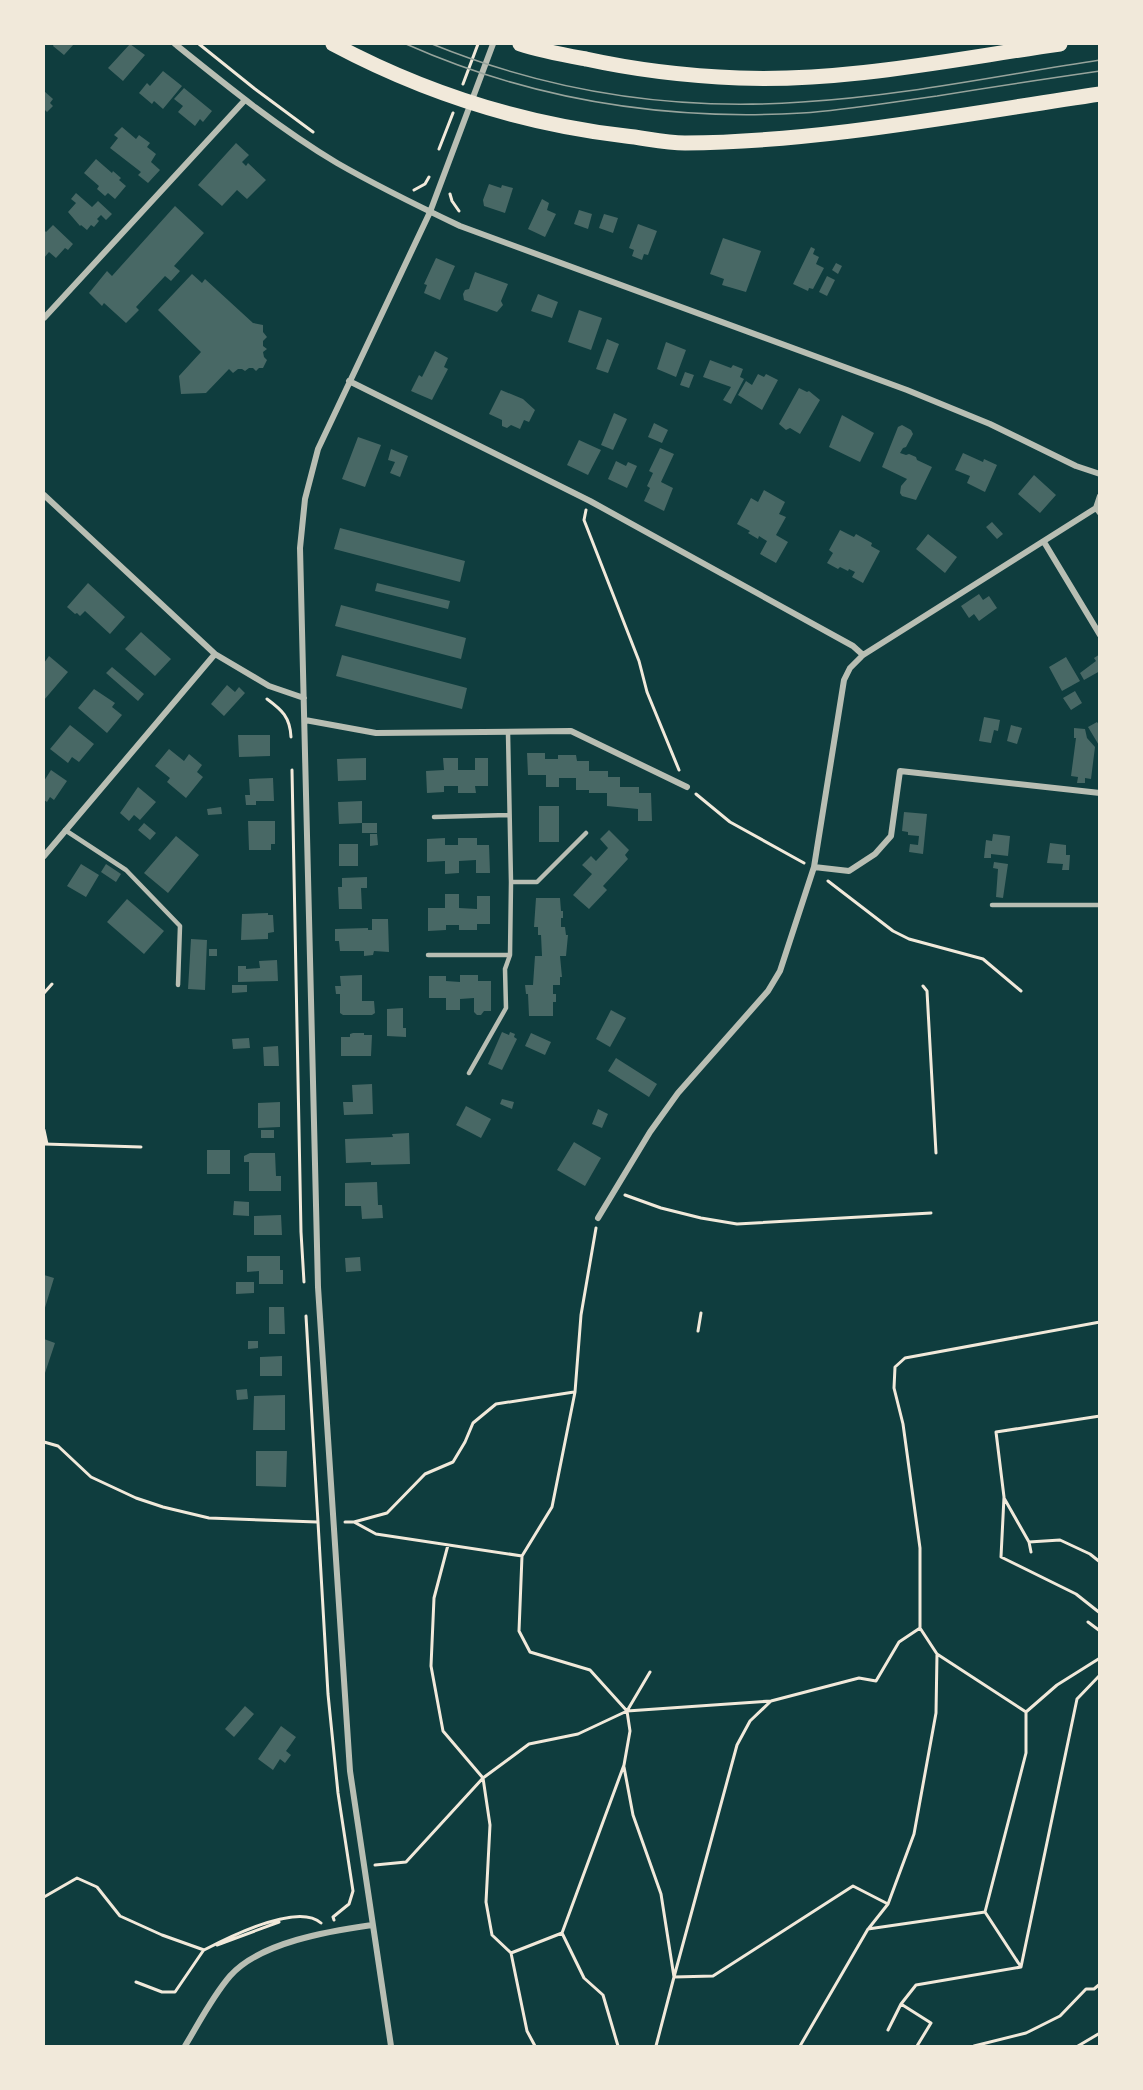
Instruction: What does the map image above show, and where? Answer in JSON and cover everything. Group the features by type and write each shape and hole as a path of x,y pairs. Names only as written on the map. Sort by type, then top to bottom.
{"main road":[{"path":"333,44 424,87 497,112 582,131 683,143 814,135 1100,94"},
{"path":"520,44 610,65 677,74 741,78 868,71 1060,44"}],"street":[{"path":"175,44 245,100 336,162 403,199 460,226 907,390 990,424 1076,466 1100,474"},
{"path":"391,2046 350,1771 318,1287 300,548 305,499 318,449 430,212 493,44"},
{"path":"44,318 245,100"},
{"path":"349,381 590,501 853,646 863,655"},
{"path":"44,495 215,654 269,686 304,698"},
{"path":"598,1218 650,1132 678,1093 768,991 780,971 813,869 844,681 850,668 863,655 1098,511 1100,496"},
{"path":"1044,542 1100,635"},
{"path":"44,856 215,654"},
{"path":"305,720 376,733 571,731 687,787"},
{"path":"813,869 849,871 875,854 891,836 900,771 1100,793"},
{"path":"185,2046 232,1975 254,1958 283,1944 325,1932 372,1925"}],"lane":[{"path":"469,1073 506,1008 505,969 510,955 511,882 508,733"},
{"path":"434,817 508,815"},
{"path":"65,830 126,870 180,926 178,985"},
{"path":"511,882 537,882 586,833"},
{"path":"992,906 1100,905"},
{"path":"428,955 510,955"}],"path":[{"path":"198,44 319,136"},
{"path":"410,190 418,189 428,180"},
{"path":"590,501 584,513 584,520 639,662 647,692 687,787 730,822 813,869 893,931 909,939 983,959 1021,991"},
{"path":"265,698 282,710 288,719 291,742"},
{"path":"44,993 52,984"},
{"path":"923,986 927,991 936,1154"},
{"path":"44,1130 45,1144 141,1147"},
{"path":"613,1191 660,1208 737,1224 931,1213"},
{"path":"598,1218 580,1316 575,1392 552,1507 522,1557 519,1631 530,1652 590,1670 627,1710 630,1731 624,1766 562,1933 584,1978 603,1995 618,2046"},
{"path":"698,1331 701,1313"},
{"path":"1026,1712 937,1654 920,1628 920,1548 903,1424 894,1388 894,1367 905,1358 1100,1322"},
{"path":"341,1514 342,1522 354,1522 387,1513 425,1474 453,1462 473,1423 496,1404 575,1392"},
{"path":"1100,1416 996,1432 1004,1497 1001,1557 1076,1594 1100,1613"},
{"path":"44,1442 58,1446 91,1477 136,1498 175,1510 209,1518 317,1522 329,1705 338,1793 353,1891 349,1904 333,1917 335,1930"},
{"path":"1004,1497 1029,1542 1031,1552"},
{"path":"354,1522 376,1534 522,1557"},
{"path":"1029,1542 1060,1540 1090,1554 1100,1562"},
{"path":"448,1545 434,1598 431,1666 443,1731 483,1778 490,1825 486,1902 492,1935 511,1953 527,2031 535,2046"},
{"path":"1088,1622 1100,1630"},
{"path":"373,1866 406,1862 483,1778 529,1744 578,1734 627,1710 771,1701 859,1678 876,1681 899,1642 920,1628"},
{"path":"800,2046 868,1929 888,1904 914,1834 936,1713 937,1654"},
{"path":"1021,1967 985,1912 1026,1753 1026,1712 1057,1685 1100,1658"},
{"path":"627,1710 650,1672"},
{"path":"1021,1967 1077,1699 1100,1675"},
{"path":"656,2046 736,1745 750,1721 771,1701"},
{"path":"624,1766 633,1815 661,1894 674,1977"},
{"path":"44,1896 77,1878 97,1887 120,1916 162,1935 204,1950"},
{"path":"674,1977 712,1976 853,1886 888,1904"},
{"path":"868,1929 985,1912"},
{"path":"136,1982 162,1992 175,1992 204,1950 240,1932 295,1917 314,1918 320,1922 325,1932"},
{"path":"511,1953 562,1933"},
{"path":"888,2030 901,2004 916,1984 1021,1967"},
{"path":"974,2046 1026,2033 1060,2016 1086,1989 1094,1989 1100,1984"},
{"path":"901,2004 931,2023 917,2046"},
{"path":"1078,2046 1100,2033"}],"building":[{"path":"54,44 74,44 64,55 53,46"},
{"path":"130,44 145,55 123,81 108,68"},
{"path":"163,71 182,86 163,109 154,101 152,104 139,93 147,83 150,86"},
{"path":"184,88 212,111 203,122 200,119 195,126 178,112 183,106 174,99"},
{"path":"44,91 53,99 50,103 53,106 47,112 44,109"},
{"path":"122,127 136,139 139,135 150,143 147,147 156,154 151,162 160,170 148,183 138,175 141,172 110,148 118,138 114,135"},
{"path":"236,143 249,155 242,162 246,166 248,163 266,180 247,199 237,190 222,206 198,185"},
{"path":"96,159 121,178 119,180 126,186 115,199 108,193 105,196 97,189 99,186 84,173"},
{"path":"489,184 501,188 502,185 513,188 505,213 484,206 483,200"},
{"path":"76,193 92,207 98,201 112,214 106,220 101,215 94,227 91,225 87,230 80,226 68,212 76,203 71,199"},
{"path":"542,199 549,203 547,210 556,214 545,237 528,229"},
{"path":"175,206 204,233 174,266 180,271 171,281 165,276 136,307 139,310 126,323 104,303 102,306 89,293 107,271 112,276"},
{"path":"579,210 592,214 588,229 574,224"},
{"path":"604,214 618,218 613,233 599,228"},
{"path":"638,224 657,231 648,255 644,254 642,260 632,256 634,250 629,248"},
{"path":"53,225 73,244 68,250 65,248 56,258 49,252 44,258 44,230 46,232"},
{"path":"723,238 761,251 746,292 722,285 724,279 710,274"},
{"path":"811,247 815,249 813,254 819,257 816,264 824,268 813,289 809,288 808,291 793,284"},
{"path":"436,258 455,266 440,300 424,293 427,285 424,284"},
{"path":"836,263 842,266 838,274 832,270"},
{"path":"475,272 508,284 501,301 503,305 497,312 464,300 463,294 469,289"},
{"path":"192,274 202,283 205,279 253,323 263,325 263,332 267,337 263,341 263,346 267,349 263,352 267,360 263,368 256,371 249,368 245,371 238,369 233,373 229,369 206,393 181,394 179,376 201,352 158,310"},
{"path":"827,276 835,280 827,296 819,292"},
{"path":"538,294 558,302 552,318 531,311"},
{"path":"579,310 602,318 591,350 568,342"},
{"path":"607,339 619,344 608,373 596,369"},
{"path":"666,342 686,350 676,377 657,369"},
{"path":"435,351 448,358 444,367 448,369 432,400 411,391 419,375 422,377"},
{"path":"710,360 731,368 733,365 743,369 740,377 744,379 731,404 723,400 731,387 703,377"},
{"path":"685,372 694,375 689,388 680,385"},
{"path":"758,374 764,377 766,374 778,380 762,410 738,395 746,381 752,385"},
{"path":"799,388 809,391 820,400 800,434 790,428 786,430 779,424"},
{"path":"501,390 523,399 535,410 529,422 524,420 520,429 511,425 507,428 502,426 502,420 489,414"},
{"path":"614,413 627,419 613,450 601,445"},
{"path":"842,415 874,433 860,462 829,447"},
{"path":"654,423 668,430 662,443 648,437"},
{"path":"902,425 911,430 913,434 900,453 916,457 917,460 932,467 916,500 902,496 900,493 901,486 907,479 882,467 898,427"},
{"path":"358,437 381,445 365,487 342,479"},
{"path":"579,440 601,450 588,475 567,465"},
{"path":"660,448 674,454 661,482 673,488 664,511 644,501 653,473 649,471"},
{"path":"391,449 408,456 400,477 390,473 395,462 388,460"},
{"path":"963,453 983,462 984,459 997,465 985,492 967,483 970,476 955,470"},
{"path":"616,461 626,466 628,462 637,466 627,488 608,479"},
{"path":"1034,475 1056,495 1040,513 1018,494"},
{"path":"764,490 785,502 779,514 786,517 776,535 788,542 776,563 760,554 767,541 759,536 758,539 748,533 750,531 737,524 751,498 758,502"},
{"path":"992,522 1003,534 997,539 986,527"},
{"path":"340,528 465,561 460,582 334,549"},
{"path":"840,530 854,537 856,534 872,543 871,546 880,551 863,583 852,577 855,572 840,567 838,569 827,563 833,553 829,550"},
{"path":"928,534 957,557 945,573 916,549"},
{"path":"88,583 125,617 110,634 85,611 80,616 67,607"},
{"path":"377,583 450,601 448,609 375,591"},
{"path":"979,594 983,600 989,596 997,608 979,621 974,614 969,618 961,606"},
{"path":"341,605 466,638 461,659 335,626"},
{"path":"141,632 171,659 155,676 125,649"},
{"path":"1100,654 1100,671 1084,680 1080,673 1096,661 1094,658"},
{"path":"342,655 467,688 462,709 336,676"},
{"path":"49,656 68,672 44,700 44,663"},
{"path":"1066,657 1080,681 1062,691 1049,667"},
{"path":"112,667 144,694 138,701 106,673"},
{"path":"227,685 235,692 239,687 245,693 224,716 211,704"},
{"path":"94,689 115,703 112,707 122,715 107,733 78,708"},
{"path":"1075,691 1082,703 1071,710 1063,698"},
{"path":"984,717 1000,720 998,731 994,730 991,743 979,741"},
{"path":"1097,722 1100,726 1100,747 1088,727"},
{"path":"70,725 94,744 79,762 72,757 68,763 50,749"},
{"path":"1011,725 1022,728 1017,744 1007,741"},
{"path":"1074,728 1085,729 1087,738 1095,747 1091,779 1085,778 1085,783 1077,783 1078,777 1071,776 1076,738 1074,738"},
{"path":"238,735 270,735 270,756 239,757"},
{"path":"169,749 184,761 189,754 202,765 197,772 203,777 186,798 167,782 170,778 155,766"},
{"path":"527,753 545,753 545,759 558,759 558,755 576,755 577,761 589,761 589,771 608,771 608,777 620,777 620,787 639,787 639,793 651,793 652,821 638,821 638,809 607,806 607,793 576,790 576,778 559,778 559,787 546,787 546,775 528,775"},
{"path":"366,758 366,780 338,781 337,759"},
{"path":"443,758 458,758 458,770 475,770 475,758 488,758 488,786 475,786 476,793 458,793 458,786 444,786 444,792 427,793 426,771 444,770"},
{"path":"51,770 67,781 54,800 50,797 47,802 44,800 44,781"},
{"path":"273,778 274,801 256,801 256,805 246,805 245,795 250,795 249,779"},
{"path":"138,787 156,802 140,820 134,815 129,821 120,813"},
{"path":"362,801 362,823 339,824 338,802"},
{"path":"539,806 559,806 559,842 539,842"},
{"path":"221,807 222,814 208,815 207,809"},
{"path":"904,812 927,814 923,854 909,852 910,844 918,845 919,836 908,835 908,832 902,831"},
{"path":"248,821 275,821 275,844 271,844 271,850 249,850"},
{"path":"144,823 156,833 150,840 138,830"},
{"path":"362,823 377,823 377,833 362,833"},
{"path":"609,830 629,850 625,855 628,859 603,886 607,890 589,909 573,895 592,874 582,865 591,856 596,861 608,848 600,839"},
{"path":"370,834 377,834 378,845 370,846"},
{"path":"993,834 1010,836 1008,856 991,854 991,858 984,858 986,840 992,841"},
{"path":"176,836 199,855 168,893 144,873"},
{"path":"445,838 445,845 458,845 458,838 477,838 477,845 489,845 490,873 476,873 476,860 459,861 459,873 445,874 445,861 427,862 427,839"},
{"path":"1050,843 1066,845 1066,855 1070,855 1069,870 1062,870 1063,864 1047,863"},
{"path":"339,844 358,844 358,866 339,866"},
{"path":"994,862 1008,864 1003,898 996,897 998,869 993,868"},
{"path":"81,864 99,875 86,897 67,886"},
{"path":"106,864 121,874 116,882 101,872"},
{"path":"367,877 367,888 361,888 362,909 339,909 338,887 342,887 342,878"},
{"path":"445,894 459,894 459,908 477,909 477,896 490,896 490,924 477,924 477,930 459,930 459,925 446,925 446,930 428,931 428,908 445,908"},
{"path":"536,898 560,898 561,911 563,911 561,927 565,927 566,935 568,935 566,956 560,956 562,977 560,977 560,985 553,985 556,1002 553,1002 553,1016 529,1016 528,994 526,994 525,985 533,985 535,956 542,956 541,935 538,935 538,927 534,927"},
{"path":"127,899 164,931 144,954 107,922"},
{"path":"268,913 268,915 273,915 274,932 268,933 268,939 241,940 242,914"},
{"path":"372,919 388,919 389,952 374,951 373,955 364,956 364,951 340,951 339,941 335,941 335,929 368,928 372,930"},
{"path":"191,939 207,940 205,990 188,989"},
{"path":"209,949 217,949 217,956 209,956"},
{"path":"277,960 278,981 238,982 238,966 246,966 246,969 260,968 259,961"},
{"path":"362,975 362,1001 374,1001 375,1013 372,1015 343,1015 340,1013 340,994 336,994 335,986 341,986 340,976"},
{"path":"460,975 478,975 478,981 491,981 491,1011 484,1011 481,1015 477,1015 474,1012 474,998 460,999 460,1010 446,1010 446,998 429,998 429,976 446,976 446,981 460,982"},
{"path":"232,985 247,985 247,992 232,993"},
{"path":"403,1008 403,1028 406,1028 406,1037 387,1036 387,1009"},
{"path":"611,1010 626,1018 610,1047 596,1039"},
{"path":"502,1032 509,1035 510,1032 515,1034 514,1037 517,1039 502,1070 488,1064"},
{"path":"353,1033 364,1033 364,1035 372,1035 371,1056 341,1056 341,1037 350,1037"},
{"path":"531,1033 551,1042 545,1055 525,1046"},
{"path":"249,1038 250,1048 233,1049 232,1039"},
{"path":"278,1046 279,1066 264,1066 263,1047"},
{"path":"616,1058 657,1084 649,1097 608,1071"},
{"path":"372,1084 373,1114 344,1115 343,1102 353,1102 352,1085"},
{"path":"502,1099 514,1102 512,1109 500,1104"},
{"path":"280,1102 280,1127 258,1128 258,1103"},
{"path":"466,1106 491,1119 481,1138 456,1125"},
{"path":"598,1109 608,1114 602,1128 592,1124"},
{"path":"261,1130 274,1130 274,1138 261,1138"},
{"path":"409,1133 410,1164 346,1163 345,1139 393,1137 392,1134"},
{"path":"574,1142 601,1158 585,1186 557,1170"},
{"path":"207,1150 230,1150 230,1174 207,1174"},
{"path":"250,1153 275,1153 276,1176 281,1176 281,1191 249,1191 249,1162 244,1162 244,1156"},
{"path":"377,1182 378,1205 382,1205 383,1218 362,1219 361,1206 345,1206 345,1183"},
{"path":"234,1201 249,1202 249,1216 233,1215"},
{"path":"281,1215 282,1235 254,1235 254,1216"},
{"path":"247,1256 280,1256 283,1284 259,1284 259,1271 247,1272"},
{"path":"360,1257 361,1271 346,1272 345,1258"},
{"path":"44,1275 54,1278 44,1311"},
{"path":"236,1282 254,1282 254,1293 236,1294"},
{"path":"269,1307 284,1307 285,1334 269,1334"},
{"path":"44,1339 55,1343 44,1376"},
{"path":"248,1341 258,1341 258,1348 248,1349"},
{"path":"282,1356 282,1376 260,1376 260,1357"},
{"path":"247,1389 248,1399 237,1400 236,1390"},
{"path":"285,1395 285,1430 253,1430 254,1396"},
{"path":"256,1451 287,1451 286,1487 256,1486"},
{"path":"245,1706 254,1714 234,1737 225,1729"},
{"path":"281,1726 296,1737 286,1751 291,1755 285,1763 280,1759 273,1770 258,1759"}],"tram line":[{"path":"406,44 502,80 551,93 600,103 650,109 751,115 836,110 1100,71"},
{"path":"432,44 477,61 567,86 660,100 707,103 802,102 877,95 1100,60"}]}
